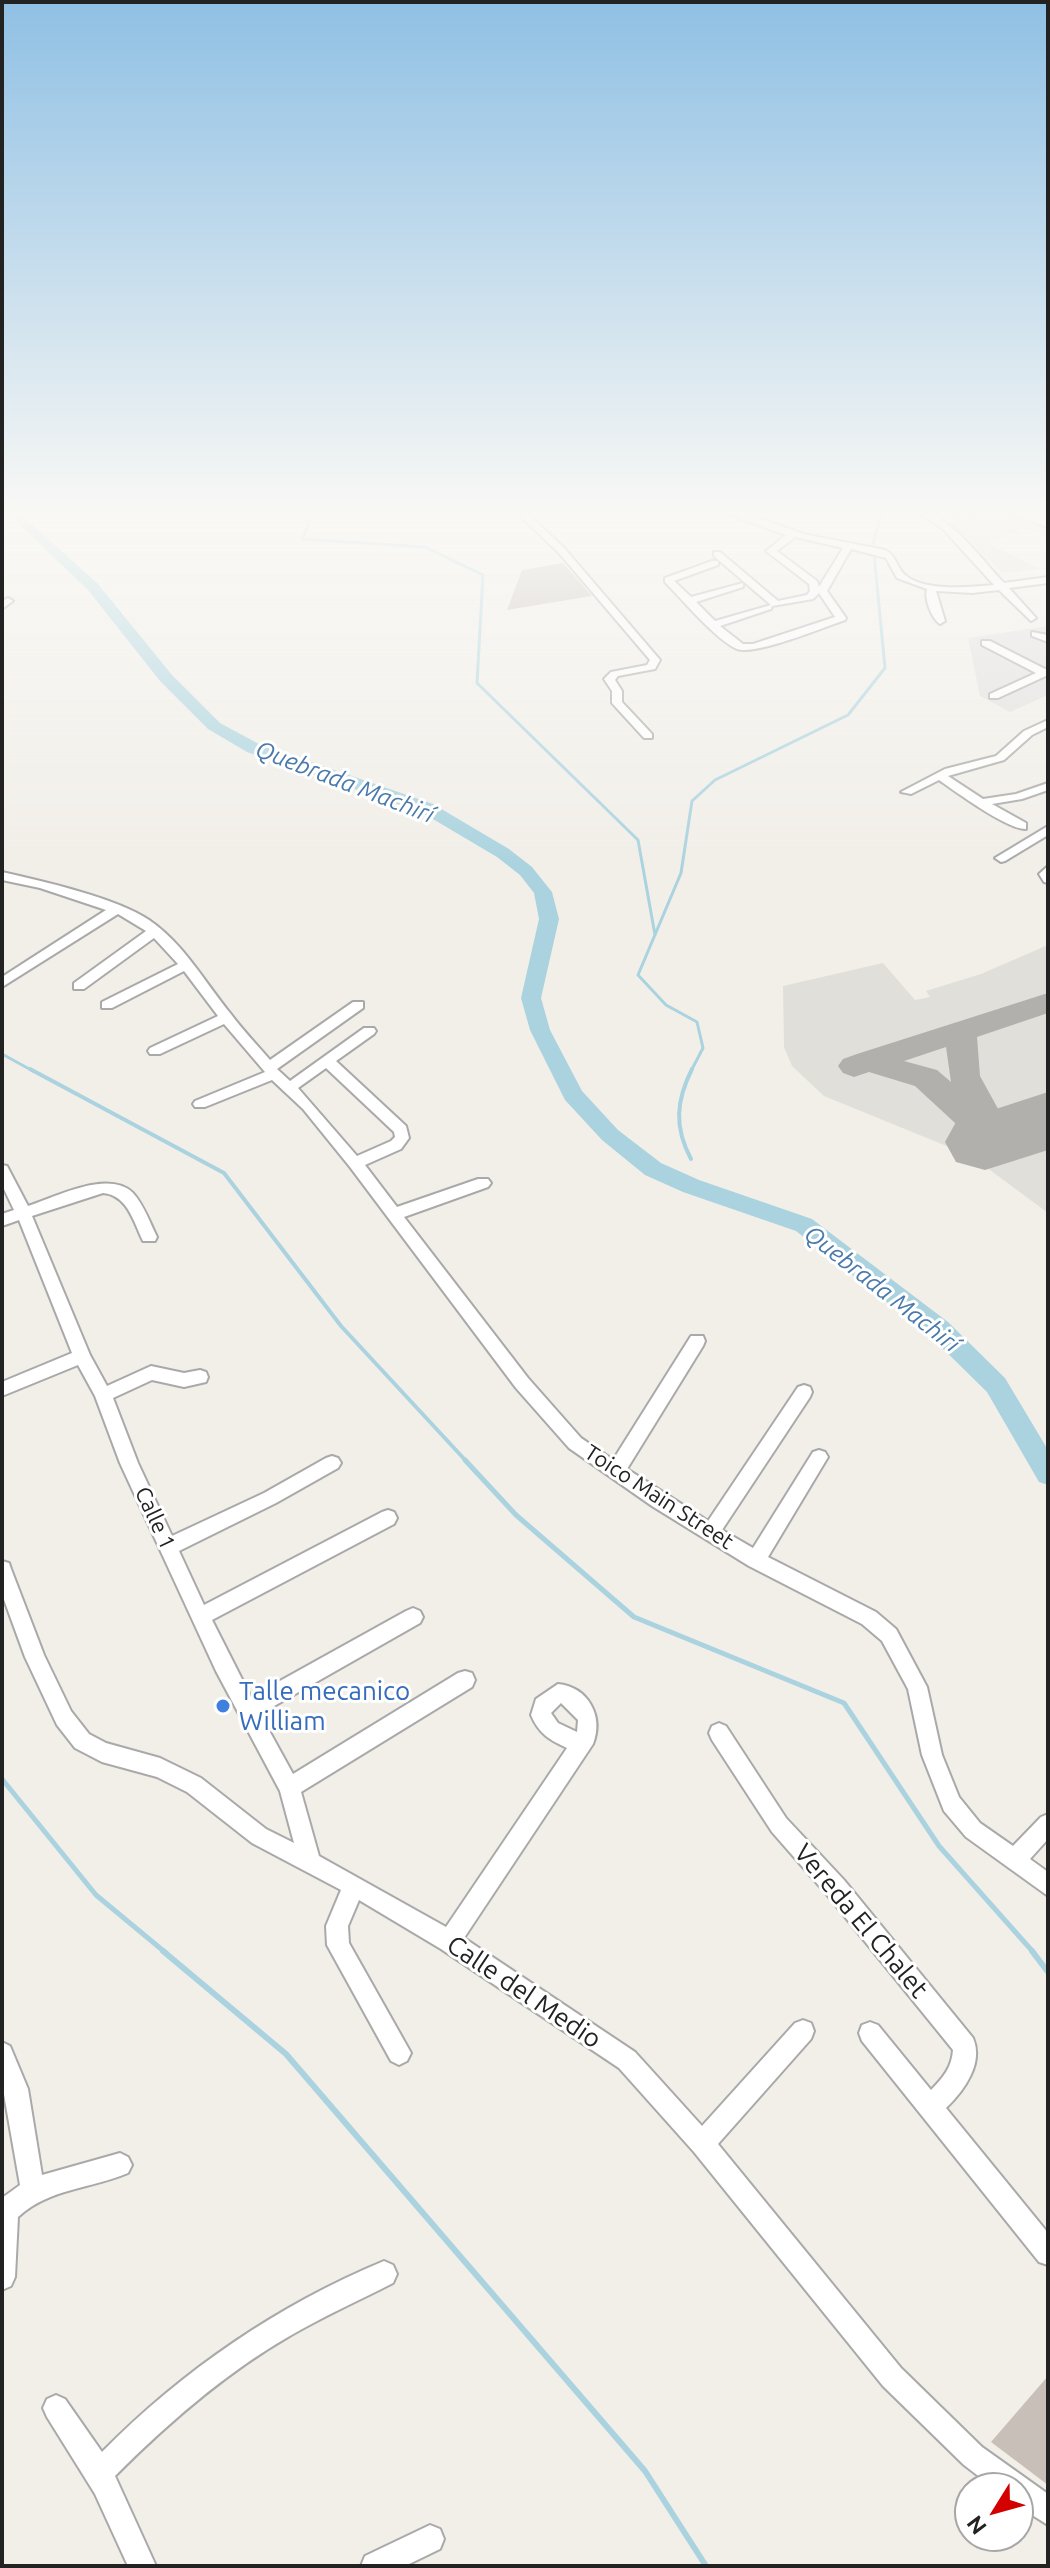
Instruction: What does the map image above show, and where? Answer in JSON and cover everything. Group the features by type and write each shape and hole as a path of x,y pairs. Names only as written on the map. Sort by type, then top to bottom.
{"street":[{"path":"628,628 655,660 651,667 615,674 609,679 617,691 617,703 648,736"},
{"path":"716,628 736,645 749,648 812,628"},
{"path":"1036,634 1048,639"},
{"path":"986,643 1046,672"},
{"path":"994,696 1046,672"},
{"path":"907,792 956,769 986,764 1000,758 1028,733 1048,723"},
{"path":"941,776 979,803 1022,826"},
{"path":"979,803 1018,797 1048,786"},
{"path":"1001,858 1048,830"},
{"path":"1048,870 1045,874 1048,879"},
{"path":"2,887 8,877"},
{"name":"Toico Main Street","path":"8,877 117,909 155,931 271,1071 308,1106 355,1163 546,1413 575,1443 615,1473 756,1560 869,1618 889,1635 917,1687 932,1755 951,1804 973,1830 1048,1885"},
{"path":"2,983 117,909"},
{"path":"79,986 155,931"},
{"path":"107,1005 186,965"},
{"path":"200,1104 271,1071 358,1005"},
{"path":"155,1051 226,1018"},
{"path":"289,1088 369,1031"},
{"path":"328,1062 401,1130 402,1138 396,1145 355,1163"},
{"name":"Calle 1","path":"5,1180 23,1212 82,1356 103,1395 129,1463 223,1665 289,1788 311,1864"},
{"path":"393,1215 483,1183"},
{"path":"2,1220 112,1187 126,1194 149,1237"},
{"path":"615,1473 697,1341"},
{"path":"2,1389 82,1356"},
{"path":"103,1395 151,1373 184,1380 200,1377"},
{"path":"711,1532 804,1392"},
{"path":"756,1560 819,1457"},
{"path":"168,1547 270,1498 332,1463"},
{"path":"201,1616 388,1518"},
{"name":"Calle del Medio","path":"2,1569 35,1657 64,1718 82,1741 102,1752 160,1768 194,1785 259,1836 354,1885 449,1941 627,2060 702,2144 892,2377 973,2456 994,2472"},
{"path":"249,1709 413,1617"},
{"path":"289,1788 465,1680"},
{"name":"Vereda El Chalet","path":"719,1733 779,1825 836,1888 965,2046 962,2069 952,2086 930,2107"},
{"path":"449,1941 580,1744"},
{"path":"1014,1860 1048,1824"},
{"path":"354,1885 337,1926 338,1945 399,2053"},
{"path":"702,2144 803,2031"},
{"path":"870,2033 1048,2253"},
{"path":"2,2054 16,2089 33,2191"},
{"path":"2,2277 5,2265 4,2218 8,2207 33,2191 120,2165"},
{"path":"99,2474 136,2436 206,2377 266,2336 384,2274"},
{"path":"56,2408 99,2474 126,2525 142,2566"},
{"path":"375,2566 430,2539"}],"shaded area":[{"path":"1048,628 1048,695 1010,712 980,696 968,638"},
{"path":"1048,945 1048,1213 971,1156 824,1096 792,1066 784,1047 783,986 883,963 915,1000 930,997 926,991 981,974"}],"building":[{"path":"1048,2376 1048,2485 991,2442"}],"waterway":[{"name":"Quebrada Machirí","path":"126,628 166,678 214,726 253,748 427,808 503,853 526,871 543,892 549,919 531,998 540,1030 573,1095 610,1135 653,1169 691,1186 804,1225 939,1329 996,1385 1048,1474"},
{"path":"480,628 477,683 638,840 655,935"},
{"path":"655,935 681,873 692,801 715,780 848,715 885,668 881,628"},
{"path":"655,935 638,975 666,1005 697,1022 703,1048 692,1069"},
{"path":"2,1054 33,1071"},
{"path":"30,1069 224,1173 341,1326 467,1462"},
{"path":"691,1159 682,1136 679,1114 692,1069"},
{"path":"465,1460 516,1515 634,1617 844,1703 939,1846 1034,1953"},
{"path":"2,1779 96,1895 166,1953"},
{"path":"163,1951 286,2054 645,2471 706,2566"},
{"path":"1032,1951 1048,1972"}],"taxiway":[{"path":"962,1031 1048,1003"},
{"path":"869,1061 962,1031"},
{"path":"962,1031 964,1076 986,1116"},
{"path":"854,1066 869,1061"},
{"path":"869,1061 926,1078 993,1139"}],"runway":[{"path":"985,1142 1048,1120"}],"place":[{"name":"Talle mecanico William","path":"223,1706"}]}
